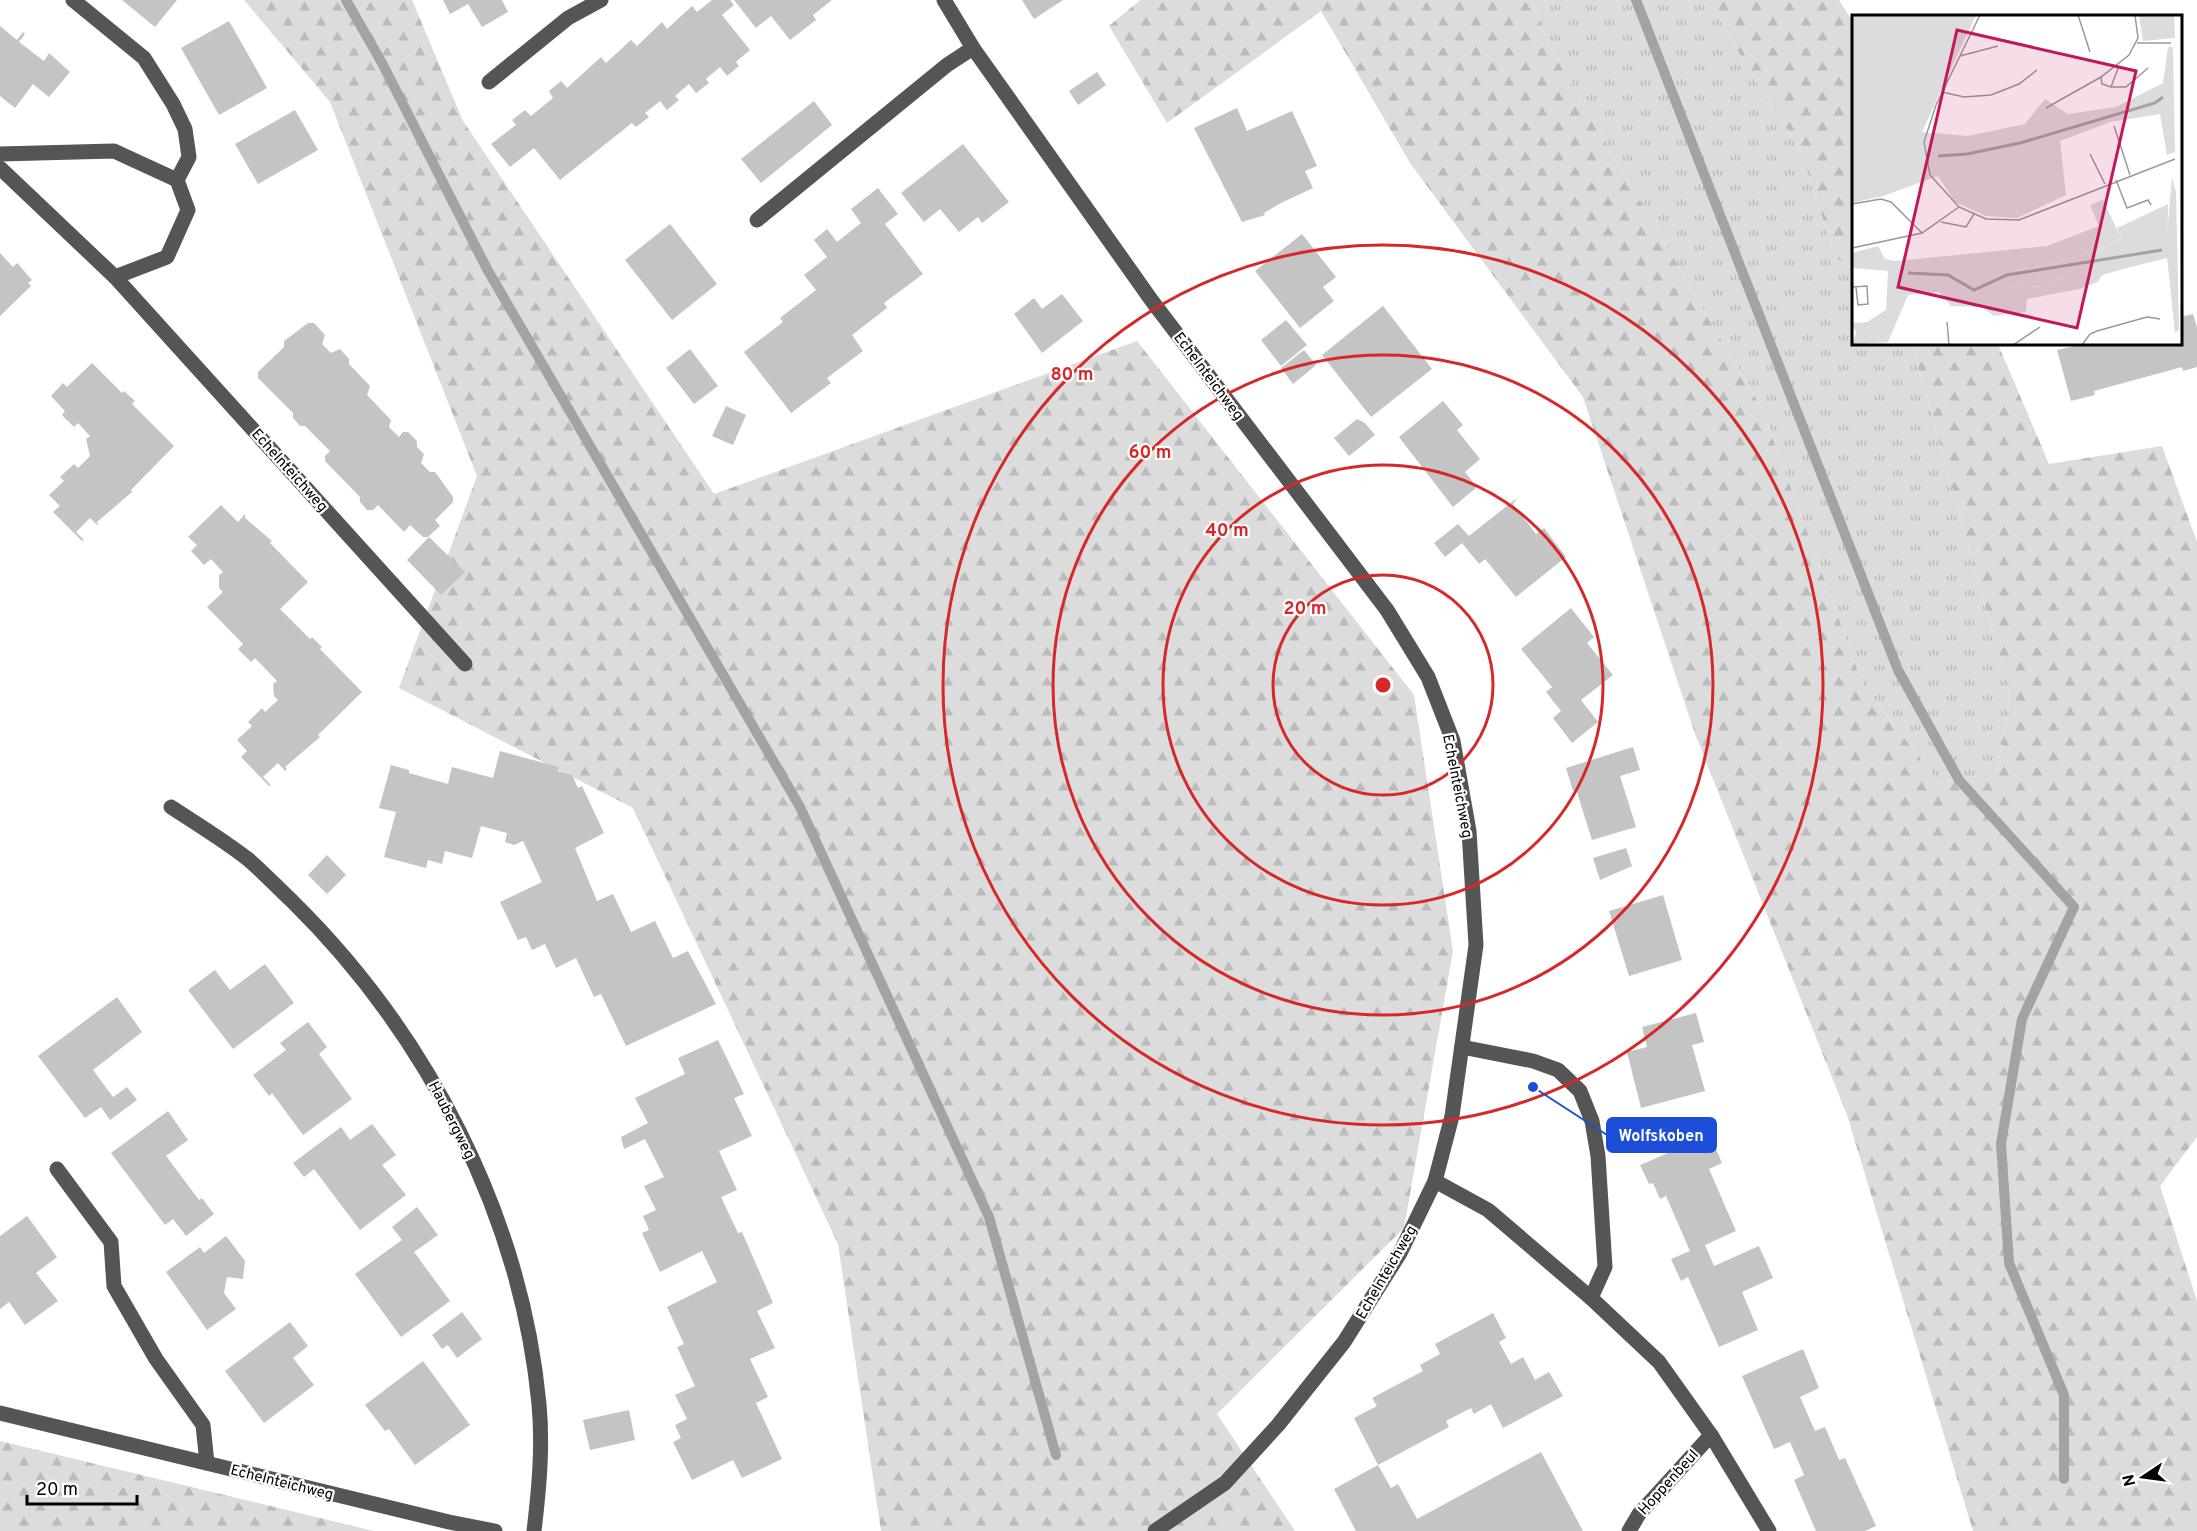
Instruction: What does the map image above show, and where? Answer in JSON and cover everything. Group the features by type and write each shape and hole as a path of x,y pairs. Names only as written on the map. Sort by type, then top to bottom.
{"street":[{"path":"73,0 144,58 173,104 185,129 189,157 177,180"},
{"path":"489,82 568,18 601,0"},
{"name":"Echelnteichweg","path":"944,0 973,48 1152,300 1387,610 1428,677 1453,741 1468,831 1476,945 1452,1116 1435,1181 1400,1253 1344,1342 1278,1425 1225,1483 1155,1531"},
{"path":"757,220 947,65 973,48"},
{"path":"0,154 114,151 177,180 188,210 167,257 115,277"},
{"name":"Echelnteichweg","path":"0,168 115,277 465,664"},
{"name":"Haubergweg","path":"171,807 249,860 323,932 368,986 428,1073 463,1138 498,1220 518,1286 531,1346 539,1406 541,1473 534,1531"},
{"path":"1462,1047 1533,1061 1558,1070 1580,1091 1592,1121 1598,1156 1605,1267 1591,1298"},
{"path":"57,1169 111,1242 114,1286 156,1359 203,1425 207,1463"},
{"path":"1435,1181 1488,1210 1591,1298 1659,1362 1711,1435 1769,1531"},
{"name":"Echelnteichweg","path":"0,1413 495,1531"},
{"name":"Hoppenbeul","path":"1629,1531 1639,1514 1711,1435"}],"green space":[{"path":"244,0 412,0 463,121 714,494 1137,341 1414,695 1453,951 1404,1228 1217,1414 1295,1531 881,1531 838,1244 633,808 399,688 477,476 330,102"},
{"path":"1140,0 1531,0 1549,46 1762,409 1863,685 1939,783 1997,772 2010,695 1912,345 1998,345 2049,464 2162,446 2197,542 2197,1137 2160,1186 2197,1301 2197,1531 1973,1531 1847,1115 1695,734 1583,397 1410,163 1321,11 1167,123 1109,26"},
{"path":"1531,0 1710,0 1744,62 1801,151 1835,257 1852,268 1852,345 1912,345 2010,695 1997,772 1939,783 1863,685 1762,409 1549,46"},
{"path":"1710,0 1839,0 1852,20 1852,268 1835,257 1801,151 1744,62"},
{"path":"0,1441 374,1531 0,1531"}],"building":[{"path":"122,0 177,0 155,27"},
{"path":"443,0 502,0 508,12 482,27 468,4 450,14"},
{"path":"712,0 730,0 734,5 722,15 750,50 736,62 739,66 727,76 720,67 706,79 709,83 696,93 689,84 675,96 679,100 667,110 660,101 645,113 649,117 636,127 632,123 560,180 534,148 510,167 491,144 516,125 512,120 525,110 531,116 553,98 549,91 561,81 567,88 601,57 606,63 631,40 637,46 662,22 667,29 692,6 697,12"},
{"path":"734,0 832,0 813,15 816,20 790,40 771,16 756,28"},
{"path":"1022,0 1063,0 1034,19"},
{"path":"229,21 267,88 219,115 181,48"},
{"path":"0,26 17,40 23,32 25,34 19,42 44,61 49,53 70,72 49,97 33,84 15,108 0,96"},
{"path":"1097,72 1106,85 1078,105 1069,91"},
{"path":"814,101 832,125 761,183 741,159"},
{"path":"1237,108 1247,131 1292,111 1317,166 1305,171 1313,188 1279,204 1264,213 1265,215 1242,222 1194,128"},
{"path":"295,110 318,150 258,184 235,144"},
{"path":"963,144 1009,202 982,223 978,217 959,232 940,209 924,222 901,193"},
{"path":"878,188 898,214 885,224 923,274 884,303 887,308 852,335 863,351 827,378 831,383 791,413 744,352 783,322 780,318 816,290 804,275 827,257 814,240 827,229 837,242 861,223 851,209"},
{"path":"670,224 717,284 672,320 625,260"},
{"path":"1302,234 1336,277 1323,287 1334,301 1300,328 1255,271"},
{"path":"0,253 13,267 17,263 32,280 28,283 31,286 0,316"},
{"path":"1062,294 1083,321 1042,353 1014,314 1034,298 1042,309"},
{"path":"1383,306 1432,369 1371,417 1322,355"},
{"path":"2193,314 2197,327 2197,367 2183,371 2182,367 2094,391 2095,395 2071,401 2057,350 2079,345 2182,345 2182,317"},
{"path":"1286,320 1307,345 1281,366 1261,340"},
{"path":"308,323 314,323 325,335 322,344 331,353 340,349 349,359 349,364 370,386 367,395 391,420 389,427 399,437 403,432 408,432 417,441 417,447 424,454 421,463 430,472 435,472 453,497 453,502 435,520 440,526 428,537 423,537 410,525 404,532 378,505 373,510 367,510 360,502 360,497 325,461 325,456 330,451 305,426 300,426 293,418 293,413 258,378 258,372 284,347 284,341"},
{"path":"690,349 718,386 694,404 666,368"},
{"path":"1304,350 1316,365 1293,384 1281,368"},
{"path":"92,363 122,393 124,391 135,401 132,404 174,446 131,490 132,492 97,522 98,526 90,518 76,532 84,540 82,541 53,512 60,506 49,495 64,481 60,477 74,464 78,468 90,456 86,439 90,436 78,423 74,427 62,415 65,411 51,396 63,383 67,387"},
{"path":"1443,401 1463,425 1457,430 1480,459 1465,472 1477,487 1453,507 1399,437"},
{"path":"726,406 746,415 733,445 712,436"},
{"path":"1357,419 1365,423 1375,435 1349,456 1334,438"},
{"path":"1517,498 1513,504 1536,534 1544,528 1566,557 1516,597 1485,559 1479,564 1462,543 1445,557 1434,543 1458,524 1469,536"},
{"path":"221,505 238,522 245,514 245,518 272,541 270,543 308,582 280,609 310,639 312,637 322,647 320,649 362,692 318,735 320,737 285,767 287,769 285,771 278,763 263,777 271,785 269,786 241,757 247,751 237,740 252,726 248,722 262,708 265,712 278,700 274,696 273,684 277,681 255,658 251,662 238,649 243,644 207,607 223,592 219,588 219,575 223,572 211,559 204,565 191,551 197,545 188,537"},
{"path":"429,537 465,572 441,595 407,560"},
{"path":"1571,608 1594,637 1587,643 1613,675 1581,700 1598,722 1572,743 1553,718 1561,711 1546,692 1552,687 1521,649"},
{"path":"1633,747 1640,770 1620,776 1636,827 1592,840 1576,789 1573,791 1566,768"},
{"path":"500,751 559,767 558,771 572,775 578,788 582,786 604,833 575,848 597,901 613,894 631,932 655,921 673,958 688,951 716,1004 626,1046 601,994 594,997 576,958 556,968 545,944 532,950 526,937 518,940 500,902 542,882 523,841 514,845 505,842 507,833 481,826 472,858 445,851 442,864 428,860 426,868 384,857 396,812 379,808 391,765 409,770 409,773 448,784 452,767 493,778"},
{"path":"1626,848 1632,866 1600,880 1593,858"},
{"path":"327,855 346,875 327,894 308,875"},
{"path":"1663,895 1682,960 1629,976 1609,911"},
{"path":"265,964 294,1003 233,1049 188,990 215,970 230,990"},
{"path":"117,997 142,1032 93,1070 113,1097 127,1087 137,1100 110,1120 101,1107 85,1118 38,1056"},
{"path":"1696,1013 1704,1042 1692,1045 1705,1091 1641,1108 1627,1052 1647,1047 1642,1027"},
{"path":"308,1022 327,1047 319,1054 352,1099 303,1135 272,1093 269,1096 253,1075 286,1050 280,1043"},
{"path":"718,1040 744,1094 734,1098 752,1136 719,1151 737,1190 721,1197 738,1233 742,1232 773,1303 757,1311 775,1348 750,1359 768,1397 756,1403 782,1459 742,1478 733,1460 692,1480 673,1442 681,1438 675,1425 687,1419 675,1395 695,1386 677,1347 684,1344 667,1307 717,1282 702,1251 660,1272 642,1233 649,1230 643,1216 656,1210 644,1186 664,1177 645,1139 624,1149 621,1137 648,1123 635,1098 685,1074 678,1058"},
{"path":"168,1111 188,1140 166,1156 199,1200 202,1198 214,1214 186,1236 173,1219 165,1225 111,1153"},
{"path":"372,1124 396,1155 382,1165 406,1195 360,1230 314,1169 304,1177 293,1163 341,1127 350,1140"},
{"path":"1710,1135 1722,1163 1709,1169 1736,1231 1705,1245 1714,1266 1759,1246 1773,1278 1742,1292 1758,1330 1719,1347 1688,1277 1681,1281 1671,1259 1690,1251 1666,1196 1660,1199 1653,1183 1649,1184 1640,1165"},
{"path":"417,1207 438,1235 414,1252 450,1301 401,1337 355,1274 402,1240 392,1227"},
{"path":"27,1216 57,1257 36,1273 58,1301 25,1325 9,1302 0,1309 0,1236"},
{"path":"226,1236 245,1261 243,1279 227,1277 224,1293 236,1309 207,1330 166,1272 200,1247 204,1253"},
{"path":"462,1312 482,1339 457,1358 448,1345 442,1349 432,1335"},
{"path":"1493,1313 1506,1338 1499,1342 1511,1364 1523,1357 1535,1380 1549,1372 1563,1396 1503,1428 1491,1404 1474,1414 1471,1408 1446,1421 1449,1427 1378,1465 1354,1418 1377,1406 1372,1398 1423,1371 1420,1365 1440,1354 1435,1344"},
{"path":"290,1322 308,1346 293,1358 314,1385 264,1423 225,1371"},
{"path":"1803,1349 1819,1388 1800,1397 1815,1431 1825,1427 1839,1460 1845,1458 1876,1526 1865,1531 1816,1531 1794,1480 1804,1475 1790,1442 1774,1449 1742,1376"},
{"path":"423,1361 470,1425 415,1465 389,1429 385,1431 365,1405"},
{"path":"629,1410 635,1440 590,1450 583,1420"},
{"path":"1541,1452 1583,1531 1356,1531 1334,1489 1378,1465 1391,1488 1398,1484 1417,1519"}],"waterway":[{"path":"346,0 382,63 487,269 800,807 989,1217 1056,1455"},
{"path":"1636,0 1898,670 1959,780 2074,907 2022,1019 2001,1144 2009,1263 2064,1395 2064,1479"}],"place":[{"name":"Wolfskoben","path":"1533,1087"}]}
